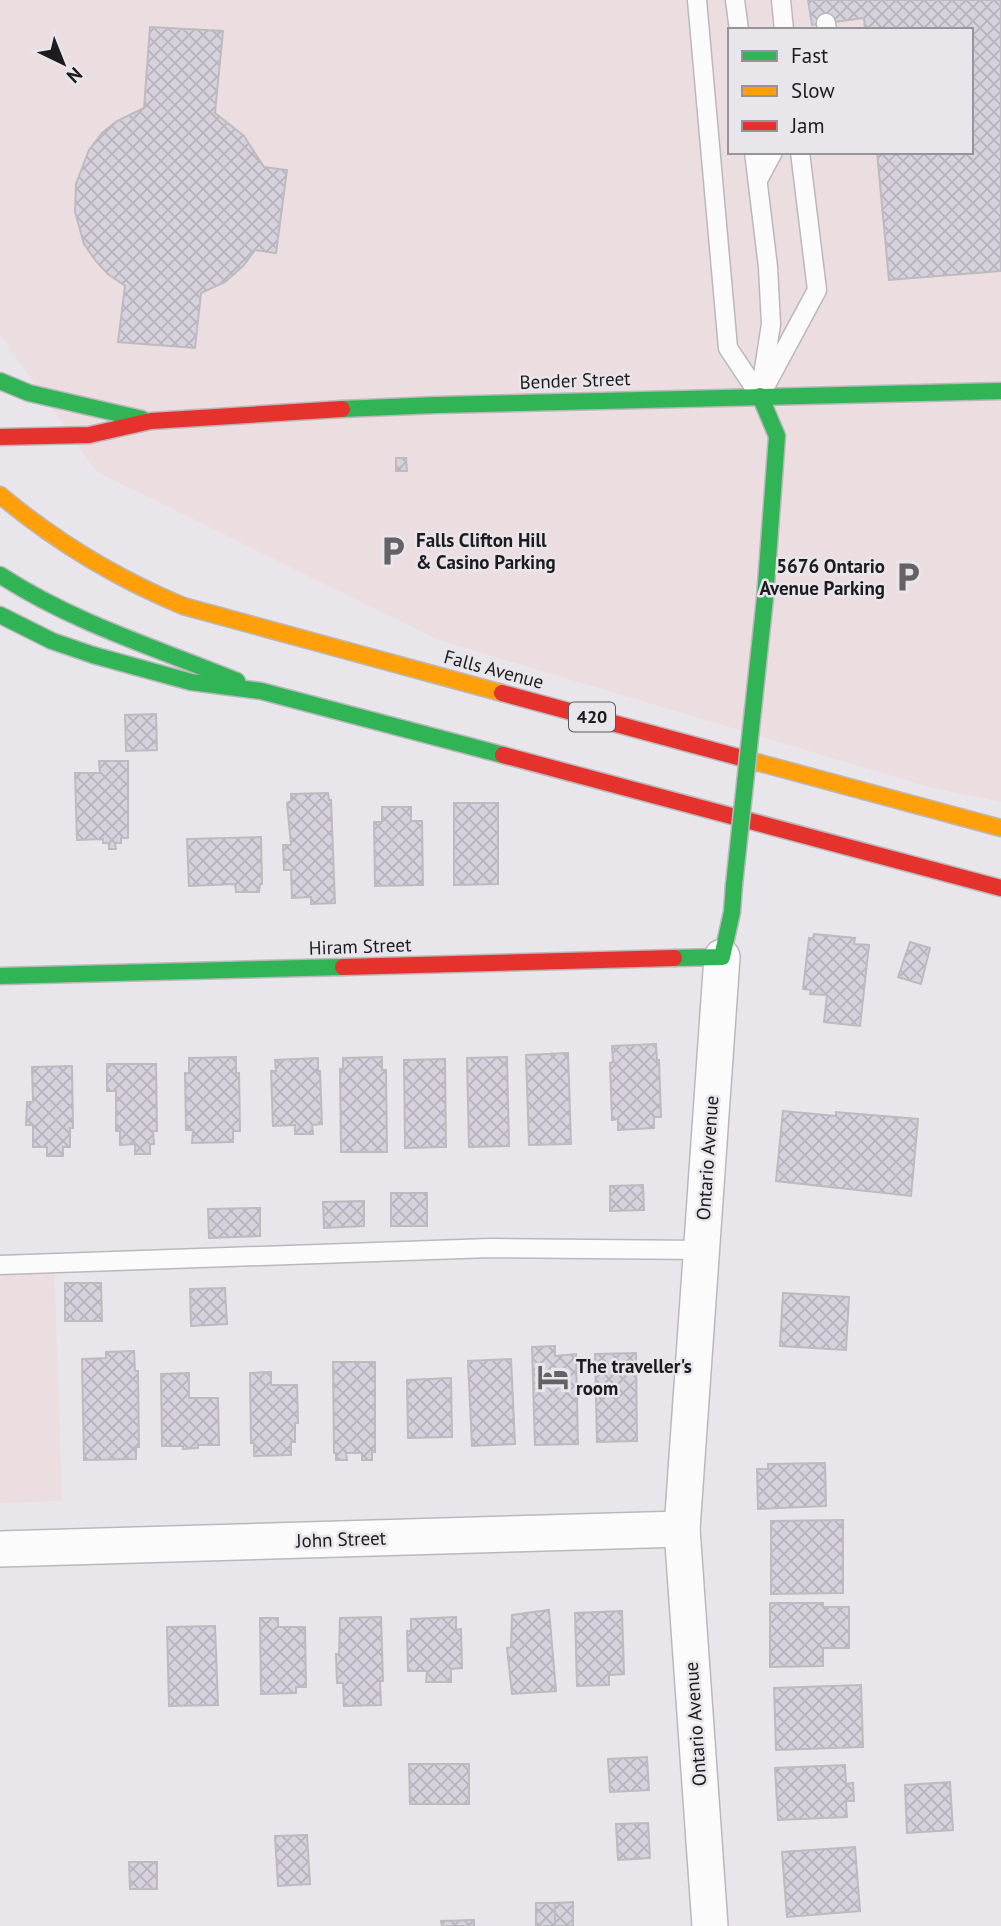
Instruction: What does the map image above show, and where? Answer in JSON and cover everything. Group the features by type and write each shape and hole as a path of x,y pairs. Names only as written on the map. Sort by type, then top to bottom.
{"main road":[{"name":"Bender Street","path":"0,382 29,393 151,421"},
{"name":"Bender Street","path":"0,437 89,435 151,421 244,414 437,405 1001,391"},
{"name":"Ontario Avenue","path":"722,957 732,912 765,598 777,436 760,396"},
{"name":"Falls Avenue","path":"0,495 31,521 102,568 143,590 183,606 1001,828"},
{"path":"0,575 18,588 103,632 199,665 261,691"},
{"path":"0,615 52,642 191,682 261,691 1001,888"},
{"name":"Hiram Street","path":"0,976 722,957"}],"street":[{"name":"Ontario Avenue","path":"710,1926 682,1529 722,957"},
{"name":"John Street","path":"0,1549 682,1529"}],"lane":[{"path":"696,0 728,348 760,396"},
{"path":"735,0 739,28"},
{"path":"781,0 784,28"},
{"path":"754,154 768,267 771,324 760,396"},
{"path":"758,180 772,154"},
{"path":"760,396 817,290 800,154"},
{"path":"0,1265 490,1248 701,1250"}],"shaded area":[{"path":"0,0 1001,0 1001,802 936,789 438,640 96,471 0,335"},
{"path":"54,1256 62,1501 0,1503 0,1257"}],"building":[{"path":"808,0 1001,0 1001,271 889,280 877,154 973,154 973,28 865,28 864,18 812,25"},
{"path":"150,27 223,31 215,113 244,136 264,167 287,170 276,253 255,250 243,266 225,282 201,293 195,348 118,342 125,286 108,274 84,244 75,212 76,184 89,150 102,133 117,121 144,108"},
{"path":"396,458 406,458 407,471 396,471"},
{"path":"156,714 157,750 126,751 125,715"},
{"path":"99,761 128,761 128,838 121,838 121,843 115,843 116,849 109,849 109,843 103,843 103,839 77,840 75,773 100,773"},
{"path":"328,793 331,800 335,903 311,904 311,897 292,898 291,870 284,870 283,845 291,845 287,803 291,801 291,794"},
{"path":"454,803 498,803 498,884 454,885"},
{"path":"382,807 411,807 411,821 422,821 423,885 375,886 374,822 382,822"},
{"path":"261,837 262,884 259,892 236,892 235,884 189,886 187,839"},
{"path":"814,934 855,938 854,944 869,945 860,1026 824,1022 827,995 810,994 811,990 803,989 809,938 813,938"},
{"path":"910,942 930,948 921,984 898,977"},
{"path":"656,1044 661,1117 654,1117 654,1128 618,1130 618,1119 612,1120 612,1046"},
{"path":"568,1053 571,1144 529,1145 526,1055"},
{"path":"236,1057 236,1073 239,1073 240,1131 233,1131 233,1142 192,1143 193,1130 186,1130 185,1073 189,1073 189,1058"},
{"path":"382,1057 382,1070 386,1070 387,1152 341,1152 340,1069 343,1070 343,1058"},
{"path":"507,1057 509,1146 469,1147 467,1058"},
{"path":"318,1058 322,1124 312,1125 313,1134 295,1134 295,1125 273,1126 271,1071 276,1071 275,1060"},
{"path":"445,1059 446,1147 405,1148 404,1060"},
{"path":"107,1064 156,1064 157,1131 153,1131 154,1144 150,1144 150,1154 135,1154 135,1144 120,1145 120,1131 116,1131 116,1091 107,1091"},
{"path":"72,1066 73,1128 70,1128 70,1147 63,1147 63,1156 47,1156 47,1147 33,1147 33,1125 26,1125 27,1102 33,1102 32,1067"},
{"path":"783,1111 836,1116 836,1112 918,1119 911,1196 776,1181"},
{"path":"643,1185 644,1210 610,1211 610,1186"},
{"path":"391,1193 427,1193 427,1226 391,1226"},
{"path":"364,1201 364,1226 324,1228 323,1202"},
{"path":"260,1208 260,1236 209,1238 208,1209"},
{"path":"65,1283 101,1283 102,1321 65,1321"},
{"path":"225,1288 227,1324 191,1326 190,1289"},
{"path":"783,1293 849,1297 846,1350 780,1346"},
{"path":"555,1346 555,1356 576,1354 578,1444 535,1445 532,1347"},
{"path":"134,1351 135,1371 138,1371 139,1447 136,1447 136,1459 84,1460 82,1359 106,1358 106,1352"},
{"path":"636,1353 637,1441 597,1442 595,1354"},
{"path":"511,1359 515,1444 472,1446 468,1361"},
{"path":"333,1362 375,1362 375,1452 372,1452 372,1460 362,1460 362,1453 346,1453 347,1460 336,1460"},
{"path":"271,1372 271,1385 297,1385 298,1423 295,1423 295,1442 291,1442 291,1455 254,1456 254,1443 251,1443 250,1373"},
{"path":"189,1373 189,1398 218,1398 219,1445 198,1445 198,1448 183,1449 183,1446 162,1446 161,1374"},
{"path":"451,1378 452,1437 408,1438 407,1380"},
{"path":"825,1463 826,1506 758,1509 757,1469 768,1469 768,1464"},
{"path":"843,1520 843,1593 771,1594 771,1521"},
{"path":"770,1603 823,1603 823,1607 849,1607 849,1648 823,1648 823,1666 770,1667"},
{"path":"549,1610 556,1691 512,1694 507,1648 511,1647 512,1615"},
{"path":"622,1611 624,1674 609,1675 609,1685 577,1686 575,1613"},
{"path":"381,1617 381,1705 344,1706 343,1683 337,1683 336,1654 339,1654 340,1618"},
{"path":"456,1617 456,1630 461,1629 462,1668 451,1669 451,1682 426,1682 427,1671 408,1671 407,1631 411,1631 411,1619"},
{"path":"260,1618 278,1618 278,1627 305,1627 306,1687 296,1687 296,1693 261,1694"},
{"path":"215,1626 218,1705 169,1706 167,1627"},
{"path":"861,1685 863,1747 776,1750 774,1688"},
{"path":"647,1757 649,1790 610,1792 608,1759"},
{"path":"409,1764 469,1764 469,1804 410,1804"},
{"path":"845,1765 846,1784 853,1783 854,1801 846,1801 847,1817 778,1820 775,1768"},
{"path":"950,1782 953,1830 907,1833 905,1785"},
{"path":"648,1823 650,1858 618,1860 616,1824"},
{"path":"307,1835 310,1884 278,1886 275,1836"},
{"path":"855,1847 860,1911 787,1917 782,1852"},
{"path":"129,1862 157,1862 157,1889 130,1889"},
{"path":"573,1902 573,1926 555,1926 555,1903"},
{"path":"536,1903 555,1903 555,1926 536,1926"},
{"path":"474,1920 474,1926 442,1926 441,1921"}],"traffic: fast":[{"path":"0,381 29,393 142,419"},
{"path":"342,409 1001,391"},
{"path":"753,710 765,598 777,436 760,396"},
{"path":"0,575 86,621 237,681"},
{"path":"0,615 52,641 93,655 191,682 261,691 503,755"},
{"path":"734,885 753,710"},
{"path":"674,958 722,957 732,912 734,885"},
{"path":"0,976 343,967"}],"traffic: slow":[{"path":"0,495 87,558 183,606 502,693"},
{"path":"749,760 1001,828"}],"traffic: jam":[{"path":"0,437 89,435 151,421 342,409"},
{"path":"502,693 749,760"},
{"path":"503,755 1001,888"},
{"path":"343,967 674,958"}],"place":[{"name":"Falls Clifton Hill & Casino Parking","path":"393,551"},
{"name":"5676 Ontario Avenue Parking","path":"908,577"},
{"name":"The traveller's room","path":"553,1377"}]}
